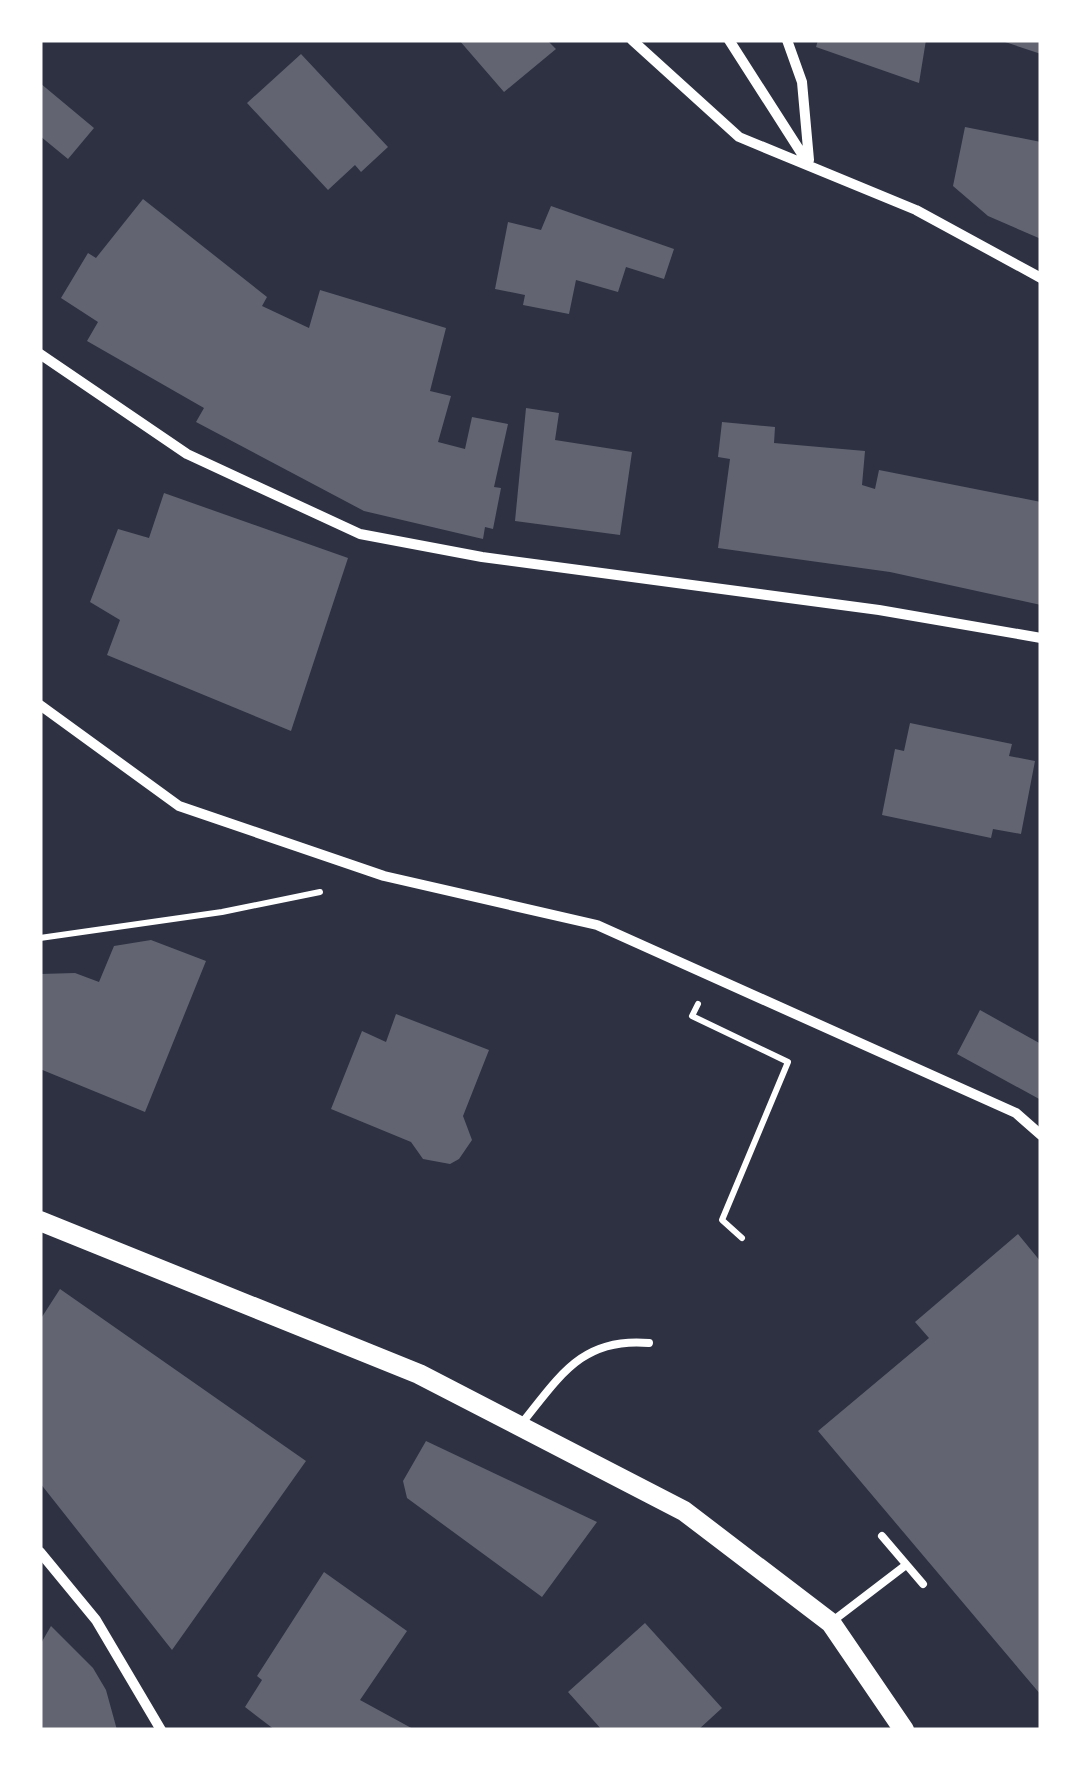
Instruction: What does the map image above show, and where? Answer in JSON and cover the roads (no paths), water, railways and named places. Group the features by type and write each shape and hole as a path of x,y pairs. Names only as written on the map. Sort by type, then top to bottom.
{"main road":[{"path":"40,1221 420,1374 684,1512 831,1623 904,1730"}],"street":[{"path":"632,40 740,137 916,210 1041,278"},
{"path":"729,40 809,166"},
{"path":"787,40 802,82 809,166"},
{"path":"40,354 186,454 360,534 482,557 879,610 1041,638"},
{"path":"40,705 179,806 384,876 597,924 1016,1113 1041,1135"},
{"path":"40,1552 96,1620 161,1730"}],"lane":[{"path":"519,1426 573,1360 619,1340 649,1343"},
{"path":"882,1536 923,1584"},
{"path":"831,1623 906,1565"}]}
